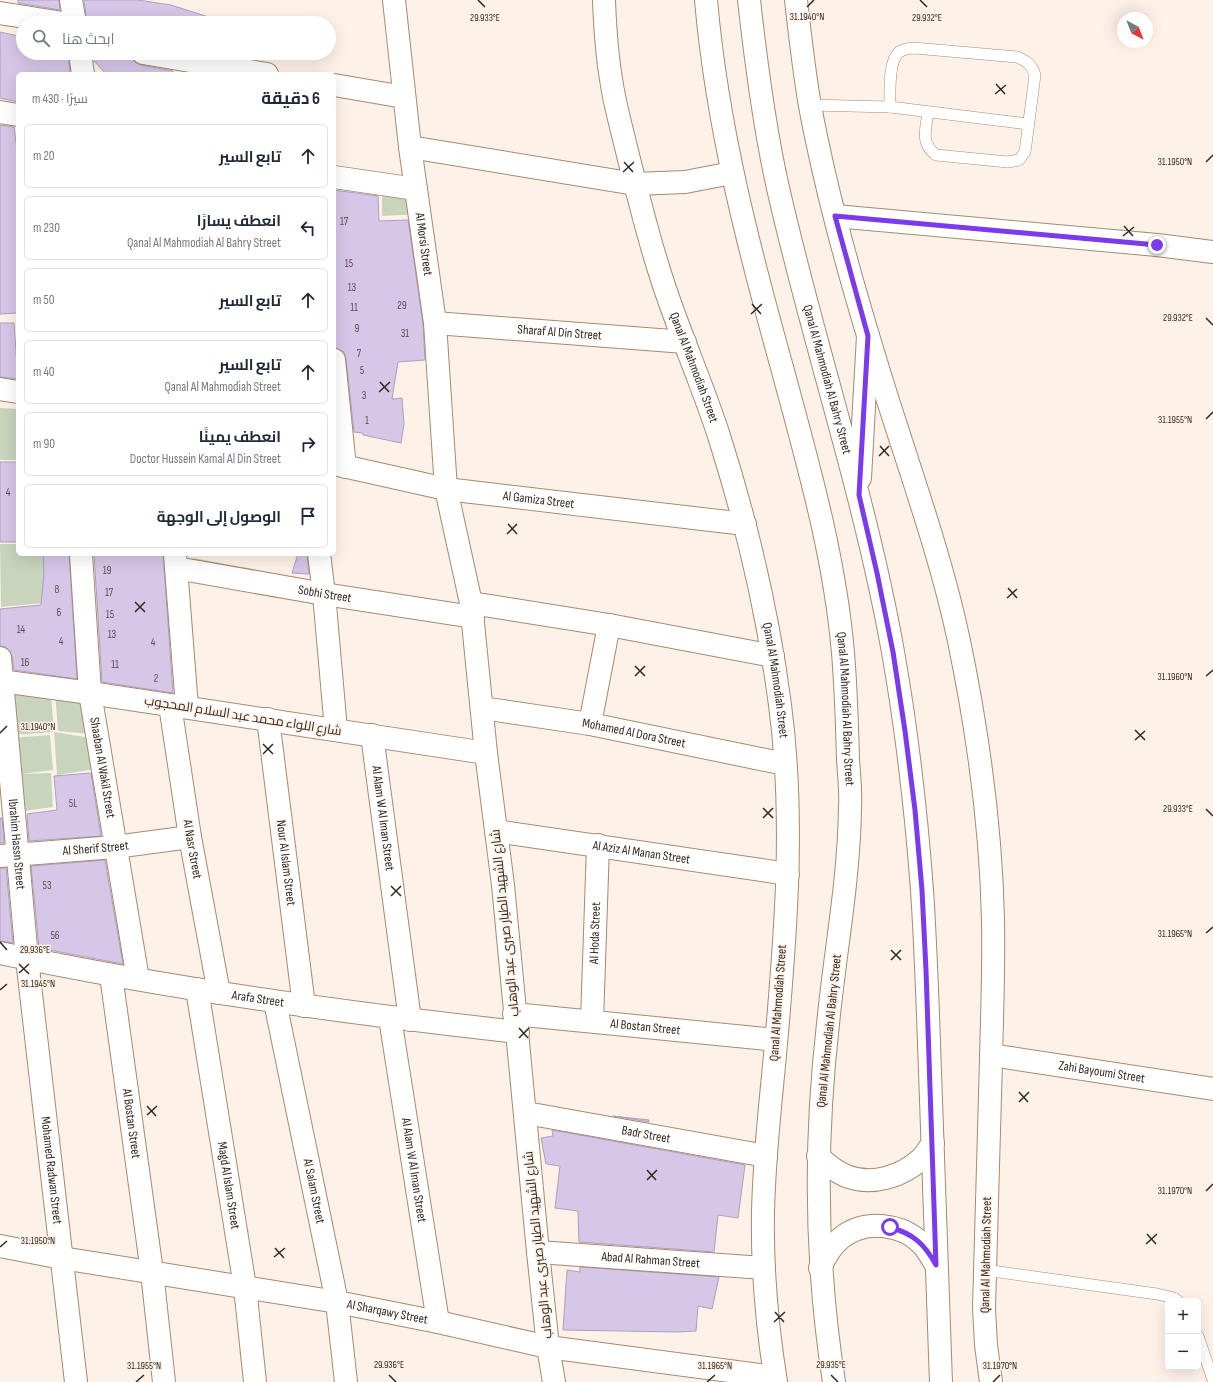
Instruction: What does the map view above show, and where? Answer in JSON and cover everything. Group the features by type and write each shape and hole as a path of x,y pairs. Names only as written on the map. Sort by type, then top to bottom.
{"street":[{"path":"71,0 74,16"},
{"name":"Al Morsi Street","path":"394,0 410,147 436,323 446,489"},
{"name":"Qanal Al Mahmodiah Street","path":"604,0 612,87 635,184 659,271 718,432 745,524 765,611 781,710 788,801 788,874 763,1212 764,1268 768,1322 776,1379"},
{"name":"Qanal Al Mahmodiah Al Bahry Street","path":"706,0 717,94 732,173 757,278 815,493 832,570 842,650 850,807 846,884 828,1025 818,1156 820,1268 827,1337 834,1382"},
{"name":"Qanal Al Mahmodiah Al Bahry Street","path":"749,0 765,120 778,187 836,416 859,495 893,652 905,731 915,810 922,890 933,1143 940,1382"},
{"name":"Qanal Al Mahmodiah Street","path":"796,0 801,47 810,105 821,160 868,336 942,570 972,708 982,777 989,847 994,988 984,1308 986,1345 991,1382"},
{"path":"0,12 23,16"},
{"path":"81,60 83,72"},
{"path":"184,60 255,72"},
{"path":"336,85 404,97"},
{"path":"0,112 16,116"},
{"path":"410,147 635,184 685,182 732,173"},
{"path":"336,177 416,189"},
{"path":"835,216 1157,245 1213,252"},
{"name":"Sharaf Al Din Street","path":"436,323 685,342"},
{"path":"859,495 868,336"},
{"path":"0,389 16,392"},
{"path":"336,395 340,465"},
{"name":"Al Gamiza Street","path":"340,465 446,489 745,524"},
{"name":"شارع الشهيد الطيار صبرى عبد الوهاب","path":"446,489 472,610 486,753 503,884 548,1347 554,1382"},
{"name":"Shaaban Al Wakil Street","path":"81,556 90,692 138,979"},
{"path":"318,556 324,594 336,730"},
{"name":"Sobhi Street","path":"176,561 324,594 609,625 773,656"},
{"name":"Al Nasr Street","path":"176,561 179,706 190,837 219,993"},
{"path":"590,724 609,625"},
{"name":"Ibrahim Hassn Street","path":"0,658 9,856 27,958"},
{"name":"شارع اللواء محمد عبد السلام المحجوب","path":"1,681 90,692 486,753"},
{"name":"Mohamed Al Dora Street","path":"482,708 590,724 785,764"},
{"name":"Nour Al Islam Street","path":"268,719 304,1006"},
{"name":"Al Alam W Al Iman Street","path":"372,735 400,1019 438,1322"},
{"name":"Al Aziz Al Manan Street","path":"496,831 788,874"},
{"name":"Al Sherif Street","path":"9,856 115,847 190,837"},
{"name":"Al Hoda Street","path":"592,1021 598,845"},
{"name":"Arafa Street","path":"0,953 112,975 304,1006 400,1019 516,1023"},
{"name":"Mohamed Radwan Street","path":"27,958 76,1382"},
{"name":"Al Bostan Street","path":"112,975 152,1272 164,1382"},
{"name":"Magd Al Islam Street","path":"197,989 245,1287 255,1382"},
{"name":"Al Salam Street","path":"275,1002 337,1302 346,1382"},
{"name":"Al Bostan Street","path":"516,1023 592,1021 776,1040"},
{"name":"Zahi Bayoumi Street","path":"991,1055 1213,1089"},
{"name":"Badr Street","path":"526,1113 766,1156"},
{"path":"818,1156 831,1168 846,1176 862,1180 879,1180 895,1176 910,1168 923,1157 933,1143"},
{"path":"820,1268 825,1257 833,1246 842,1238 853,1231 864,1227 877,1226 902,1230 913,1236 930,1254 936,1265"},
{"name":"Al Sharqawy Street","path":"0,1246 62,1258 337,1302 438,1322 548,1347 776,1379"},
{"name":"Abad Al Rahman Street","path":"538,1252 764,1268"}],"lane":[{"path":"890,107 893,61 898,53 906,49 914,48 1017,57 1025,60 1032,66 1035,75 1025,152 1019,160 1008,162 936,155 930,151 926,144 925,137 928,112"},
{"path":"810,105 890,107 1028,124"},
{"path":"985,1270 1157,1294 1174,1298"},
{"path":"1201,1345 1213,1380"}],"green space":[{"path":"382,179 417,181 421,214 382,216"},
{"path":"0,408 16,409 16,460 0,460"},
{"path":"0,544 16,544 16,556 45,556 44,603 1,607"},
{"path":"193,558 318,581 315,589 194,568"},
{"path":"9,687 51,694 54,732 14,735"},
{"path":"55,692 86,697 91,734 58,731"},
{"path":"54,732 91,738 96,769 57,775"},
{"path":"50,735 53,770 21,774 51,773 53,807 18,812 10,738"}],"building":[{"path":"18,0 59,0 60,10 18,3"},
{"path":"84,0 138,0 171,5 206,16 86,16"},
{"path":"0,32 16,35 16,60 69,60 70,72 16,72 16,102 0,98"},
{"path":"133,60 141,65 173,72 104,72 94,61"},
{"path":"0,125 14,127 16,142 16,313 0,314"},
{"path":"336,190 378,196 379,221 408,220 423,324 425,360 398,362 392,399 402,398 404,424 401,443 354,432 346,359 344,352 336,348"},
{"path":"0,323 14,323 16,379 0,377"},
{"path":"0,462 16,462 16,542 0,542"},
{"path":"43,556 69,556 77,679 14,670 10,651 6,647 0,646 0,609 41,605 44,574"},
{"path":"94,556 163,556 173,693 102,682"},
{"path":"297,556 307,556 309,574 292,573"},
{"path":"91,773 101,836 29,841 27,814 57,810 54,776"},
{"path":"0,818 2,818 4,843 0,843"},
{"path":"105,860 123,964 39,948 31,866"},
{"path":"0,868 6,868 13,943 0,941"},
{"path":"613,1116 649,1120 649,1122"},
{"path":"552,1130 745,1165 738,1218 718,1215 714,1252 579,1242 578,1211 555,1208 560,1166 546,1164 541,1138 553,1136"},
{"path":"580,1267 719,1277 712,1309 698,1306 696,1331 563,1330 567,1270 580,1272"}],"route":[{"path":"890,1227 902,1230 913,1236 930,1254 936,1265 926,970 922,890 915,810 893,652 859,495 868,336 835,216 1157,245"}]}
